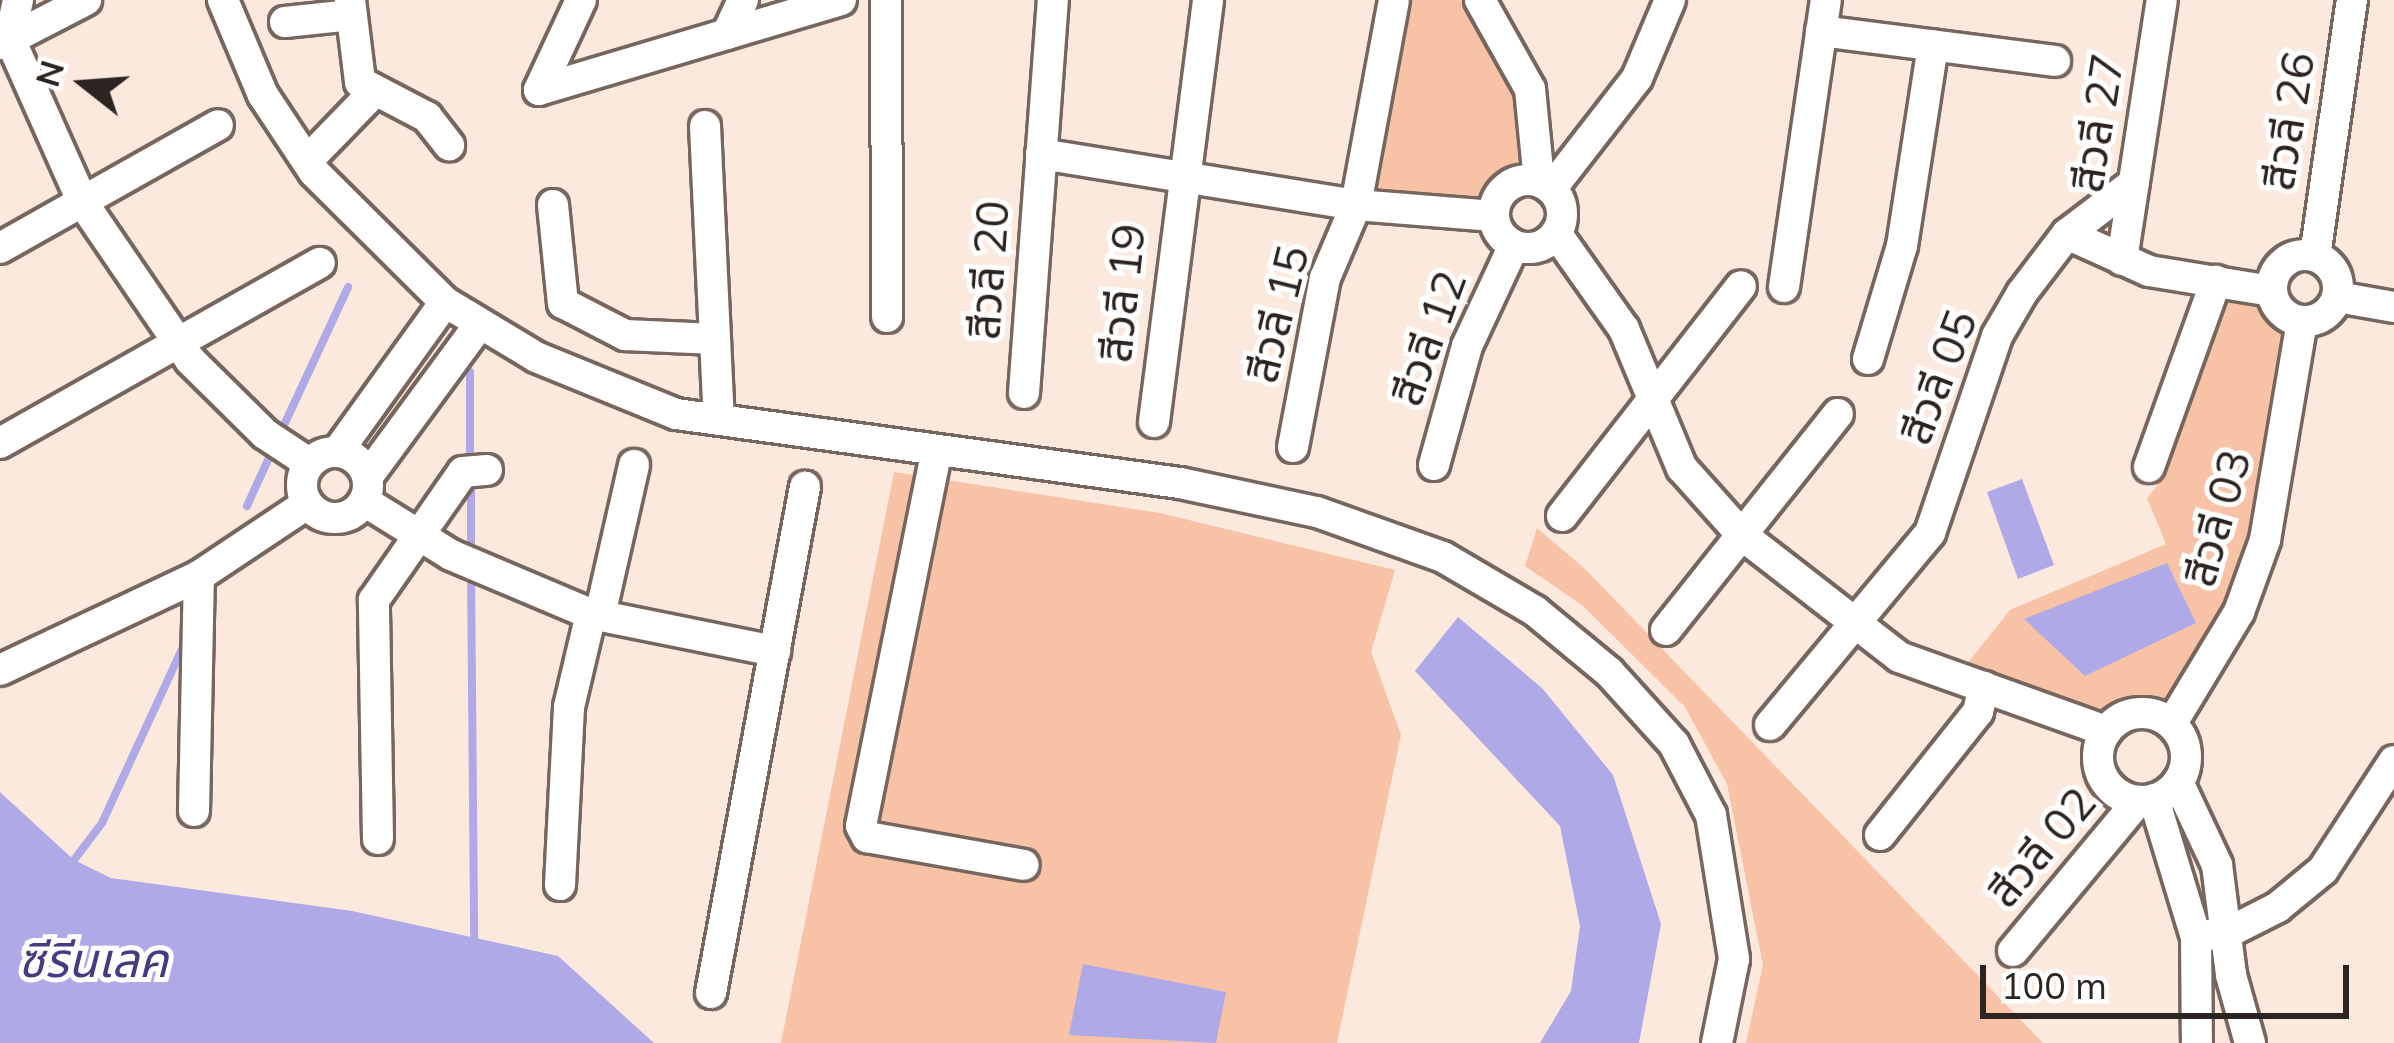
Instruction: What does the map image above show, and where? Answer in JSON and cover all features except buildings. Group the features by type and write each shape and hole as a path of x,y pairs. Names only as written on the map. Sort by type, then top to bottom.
{"street":[{"path":"18,0 5,42 83,202 180,343 225,398 323,457 366,489 413,534 471,564 595,614 775,651"},
{"path":"5,42 86,0"},
{"path":"224,0 262,95 307,161 445,302 479,325 600,387 719,420 936,454 1180,483 1317,512 1443,557 1535,611 1609,672 1674,744 1711,815 1734,959 1717,1043"},
{"path":"581,0 538,90 841,0"},
{"path":"727,34 742,0"},
{"path":"886,0 887,316"},
{"name":"สีวลี 20","path":"1024,393 1054,0"},
{"name":"สีวลี 19","path":"1154,422 1180,172 1208,0"},
{"name":"สีวลี 15","path":"1293,447 1325,278 1356,205 1394,0"},
{"path":"1480,0 1530,89 1545,185 1562,209 1556,233 1537,246 1514,245 1494,216"},
{"path":"1494,216 1506,188 1545,185 1636,78 1670,0"},
{"name":"สีวลี 27","path":"2122,260 2162,0"},
{"name":"สีวลี 26","path":"2315,256 2352,0"},
{"path":"285,22 351,7 360,82 373,93 427,117 449,145"},
{"path":"1784,287 1824,15 1933,45 2054,61"},
{"path":"1868,359 1902,246 1933,45"},
{"path":"307,161 373,93"},
{"path":"0,248 218,125"},
{"path":"705,126 719,420"},
{"path":"1041,154 1180,172 1356,205 1494,216"},
{"name":"สีวลี 05","path":"1770,725 1930,533 1996,336 2067,235 2134,183"},
{"path":"553,206 563,303 625,335 715,338"},
{"path":"1556,233 1624,329 1682,468 1742,535 1899,657 2106,731 2141,712 2172,724 2186,751 2156,794"},
{"path":"2067,235 2122,260 2272,291"},
{"name":"สีวลี 12","path":"1434,465 1467,346 1514,245"},
{"path":"2315,256 2334,273 2337,297 2324,315 2302,321 2281,311 2272,291 2283,263 2315,256"},
{"path":"0,443 320,263"},
{"path":"2150,467 2216,281"},
{"path":"1562,516 1650,396 1741,286"},
{"path":"2337,297 2394,307"},
{"path":"445,302 301,483 307,504 336,518 366,489 479,325"},
{"name":"สีวลี 03","path":"2172,724 2239,612 2265,540 2302,321"},
{"path":"1666,630 1838,414"},
{"path":"936,454 861,826 867,837 1024,865"},
{"path":"560,885 569,707 634,465"},
{"path":"379,839 374,600 413,534 476,471"},
{"path":"711,992 805,488"},
{"path":"0,670 214,566 307,504"},
{"path":"194,812 214,566"},
{"path":"1880,835 1978,712 1984,687"},
{"path":"2106,731 2102,775 2156,794 2217,865 2250,1043"},
{"path":"2196,937 2229,932 2323,870 2394,761"},
{"path":"2156,794 2196,937 2197,1043"},
{"name":"สีวลี 02","path":"2014,951 2156,794"}],"shaded area":[{"path":"1407,0 1463,0 1517,93 1527,166 1497,178 1482,203 1371,194"},
{"path":"2227,301 2260,306 2283,334 2269,438 2249,535 2223,605 2167,700 2141,695 2102,710 1967,664 2010,610 2166,544 2147,498 2165,476"},
{"path":"894,472 1160,513 1395,570 1371,652 1401,735 1337,1043 781,1043"},
{"path":"1537,528 1585,569 2043,1043 1746,1043 1763,965 1727,784 1685,707 1583,606 1525,566"}],"water":[{"path":"2022,479 2054,565 2018,579 1987,492"},
{"path":"2167,563 2196,623 2085,676 2024,619"},
{"path":"1458,617 1543,689 1613,775 1661,924 1639,1043 1540,1043 1571,991 1580,926 1560,826 1415,671"},
{"name":"ซีรีนเลค","path":"0,792 74,860 111,878 352,911 558,956 654,1043 0,1043"},
{"path":"1083,964 1226,992 1216,1043 1069,1035"}],"waterway":[{"path":"285,423 348,287"},
{"path":"470,372 470,467"},
{"path":"247,506 268,460"},
{"path":"471,482 471,557"},
{"path":"471,572 474,937"},
{"path":"74,860 102,823 182,649"}]}
